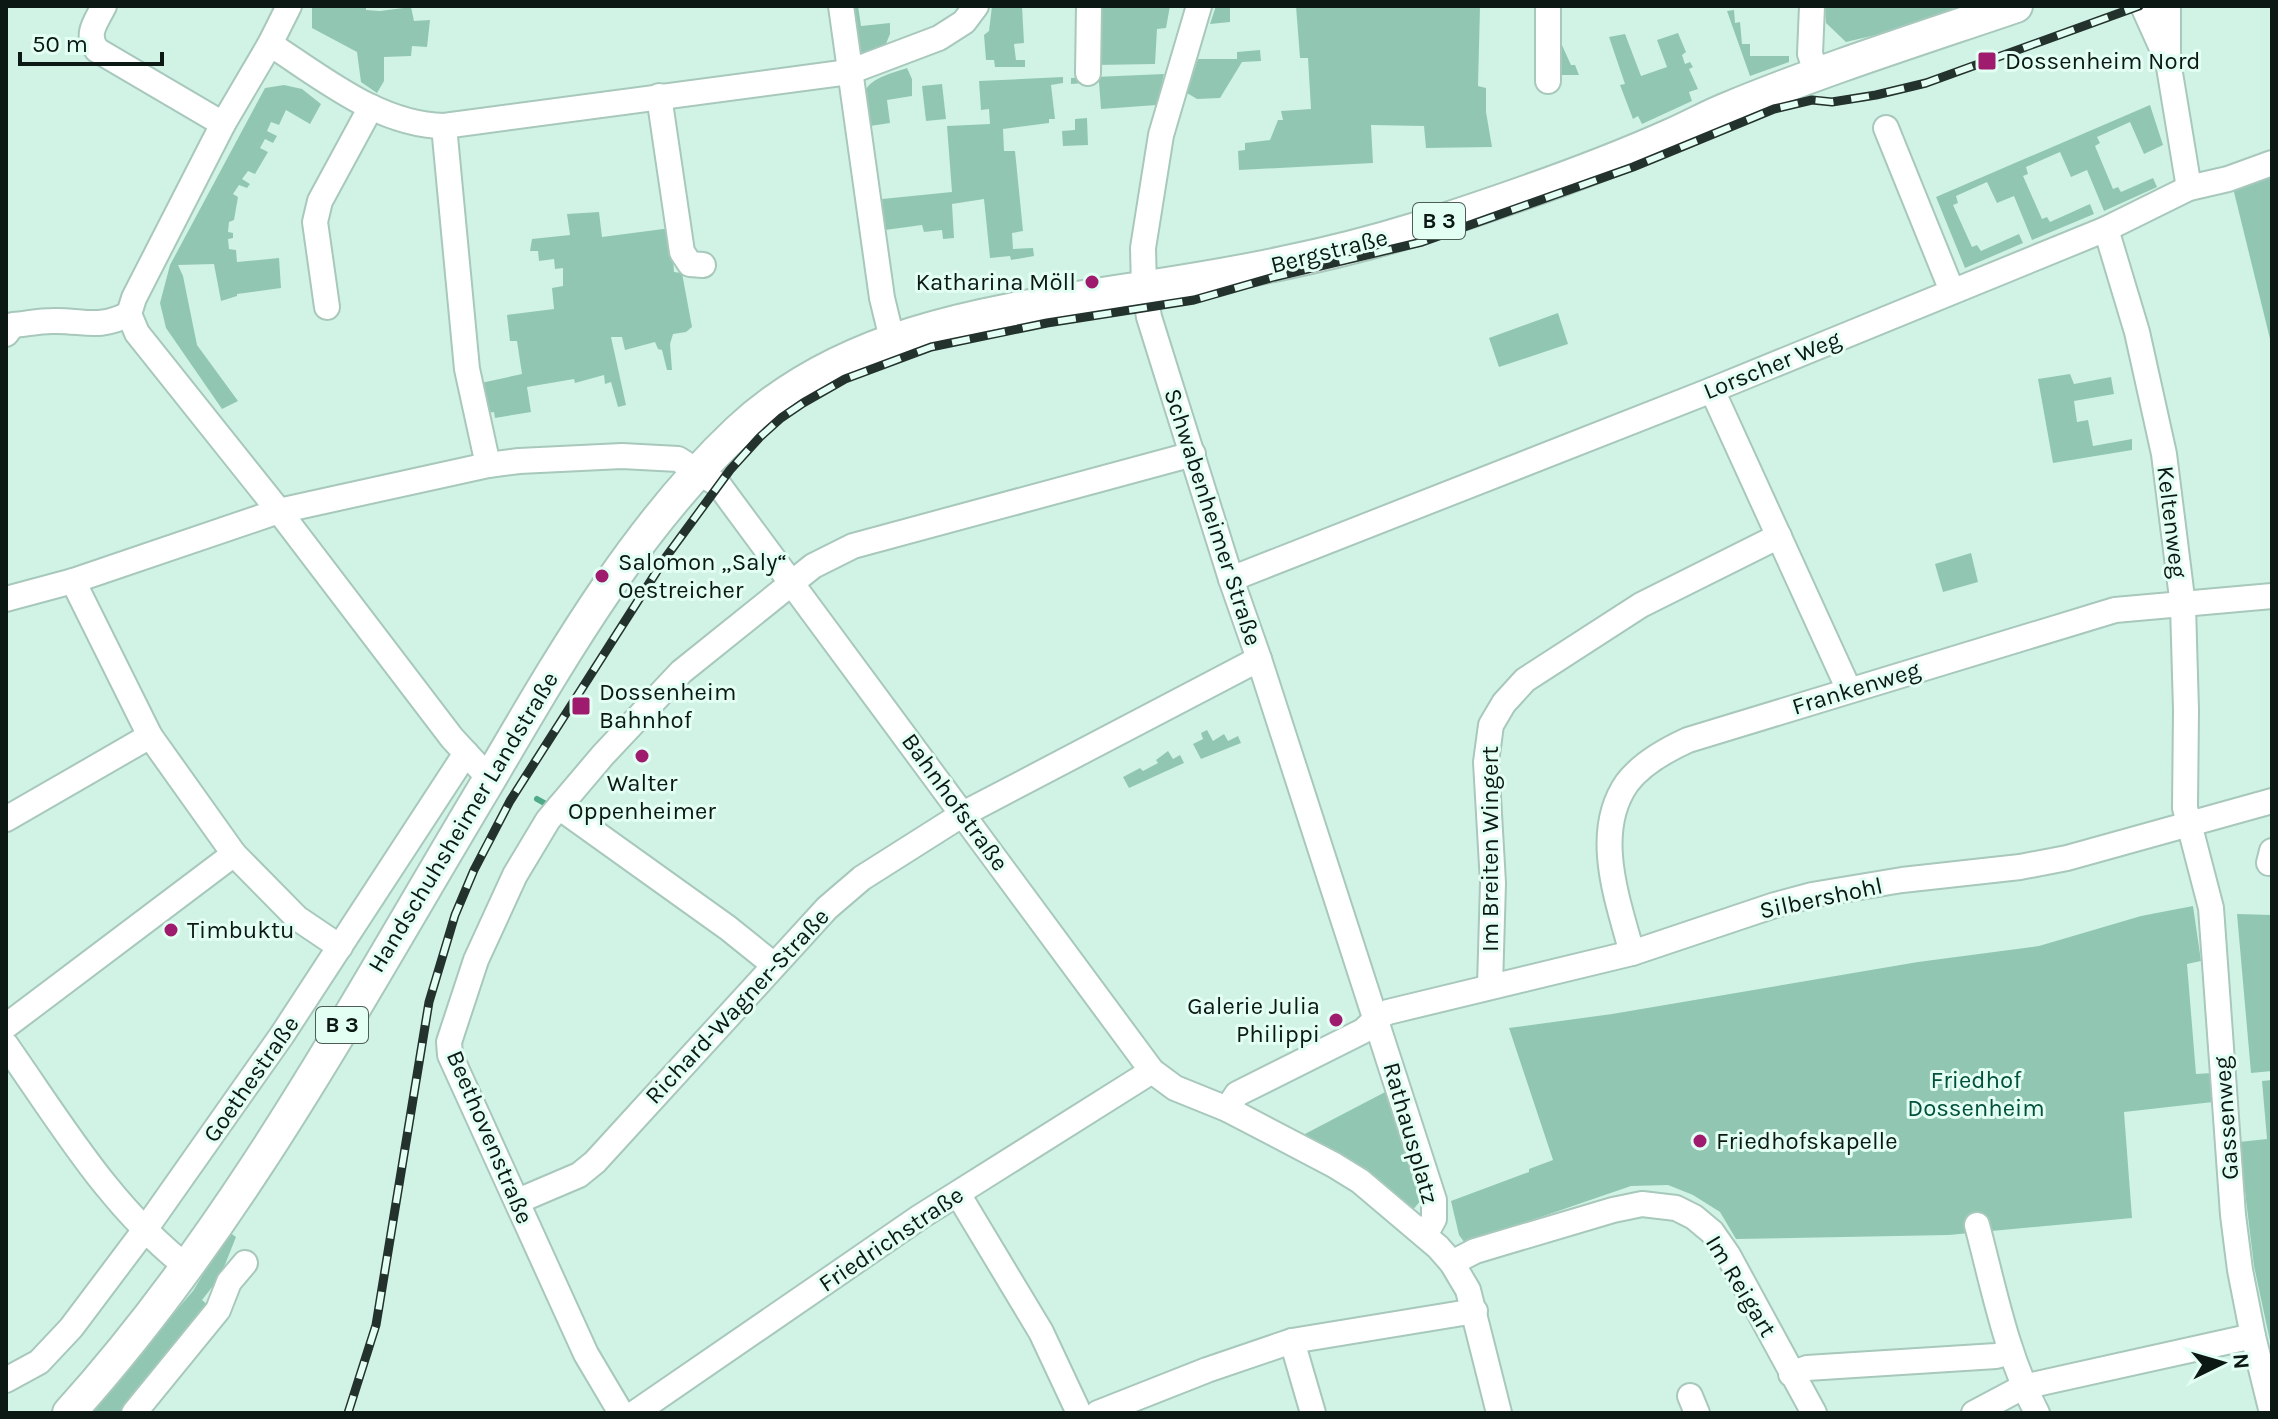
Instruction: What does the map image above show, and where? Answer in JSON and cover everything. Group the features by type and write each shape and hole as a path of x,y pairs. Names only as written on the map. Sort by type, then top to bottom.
{"main road":[{"name":"Bergstraße","path":"700,472 736,433 774,400 853,354 892,339 1021,307 1281,264 1415,229 1665,138 1721,111 1826,71 2016,6"},
{"name":"Handschuhsheimer Landstraße","path":"69,1413 188,1268 291,1112 546,681 611,582 700,472"}],"street":[{"path":"104,6 91,32 92,43 97,50 223,124"},
{"path":"289,6 223,124 134,298 129,314 137,333 466,753 489,778"},
{"path":"841,6 882,298 892,339"},
{"path":"270,44 392,118 444,126 849,72 939,38 964,22 976,6"},
{"path":"1088,73 1089,6"},
{"name":"Schwabenheimer Straße","path":"1199,6 1161,135 1143,248 1144,288 1149,317 1231,579 1376,1019"},
{"path":"1548,6 1548,81"},
{"path":"2143,6 2168,61"},
{"path":"2168,6 2168,61 2189,188"},
{"path":"1813,15 1828,47 1826,71"},
{"path":"659,96 682,252 690,264 703,265"},
{"path":"327,307 315,222 320,201 371,107"},
{"path":"444,126 467,369 488,465"},
{"path":"1886,128 1952,291"},
{"name":"Lorscher Weg","path":"1231,579 1712,390 2106,229 2189,188 2228,179 2272,163"},
{"name":"Keltenweg","path":"2106,229 2137,332 2164,454 2183,606 2187,823"},
{"path":"6,334 13,325 53,320 89,325 116,321 129,314"},
{"path":"1712,390 1849,690"},
{"name":"Beethovenstraße","path":"621,1413 586,1354 450,1055 449,1042 476,960 515,875 548,820 603,755 681,672 813,566 853,546 1193,454"},
{"path":"6,599 73,581 279,511 488,465 622,456 678,459 700,472"},
{"name":"Bahnhofstraße","path":"700,472 719,485 1152,1071 1175,1088 1227,1109"},
{"name":"Im Breiten Wingert","path":"1490,986 1493,883 1486,762 1491,725 1504,703 1525,680 1641,605 1779,536"},
{"path":"73,581 150,736 234,854 297,918 340,947"},
{"name":"Frankenweg","path":"1632,953 1611,865 1610,836 1617,801 1628,782 1663,752 1688,740 2115,610 2272,596"},
{"name":"Richard-Wagner-Straße","path":"518,1201 579,1175 595,1162 827,908 862,878 963,814 1259,659"},
{"path":"6,819 150,736"},
{"name":"Goethestraße","path":"6,1380 39,1362 71,1328 144,1231 340,947 466,753"},
{"name":"Silbershohl","path":"1376,1019 1388,1012 1632,953 1812,895 2067,858 2272,801"},
{"path":"559,807 728,928 774,965"},
{"name":"Gassenweg","path":"2187,823 2213,917 2233,1215 2253,1336 2272,1413"},
{"path":"6,1026 234,854"},
{"path":"1227,1109 1237,1094 1363,1031 1376,1019"},
{"name":"Rathausplatz","path":"1227,1109 1360,1181 1425,1235 1434,1219 1434,1200 1376,1019"},
{"path":"6,1045 114,1199 144,1231 188,1268"},
{"name":"Friedrichstraße","path":"635,1413 920,1217 1152,1071"},
{"path":"958,1194 1041,1332 1079,1413"},
{"name":"Im Reigart","path":"1452,1263 1475,1251 1613,1210 1642,1204 1676,1208 1694,1217 1712,1232 1728,1255 1814,1413"},
{"path":"1977,1225 2010,1352 2037,1413"},
{"path":"1425,1235 1452,1263 1468,1290 1499,1413"},
{"path":"134,1413 218,1310 229,1282 245,1263"},
{"path":"1098,1413 1292,1341 1475,1311"},
{"path":"1974,1413 2023,1387 2253,1336"},
{"path":"1292,1341 1313,1413"},
{"path":"1791,1374 1807,1368 1996,1356 2010,1352"}],"green space":[{"path":"312,6 366,6 366,10 380,11 411,7 414,21 430,20 427,47 412,46 411,56 384,57 384,81 377,93 361,82 357,52 312,28"},
{"path":"849,6 858,6 861,26 890,23 885,46 859,52"},
{"path":"992,6 1022,6 1024,43 1014,44 1016,60 1025,60 1025,67 995,67 994,60 986,60 984,35 989,31"},
{"path":"1096,6 1170,6 1166,28 1157,29 1155,64 1096,65"},
{"path":"1216,6 1234,6 1230,7 1230,22 1210,24"},
{"path":"1296,6 1495,6 1480,7 1478,86 1486,88 1486,112 1492,147 1426,148 1424,126 1371,125 1373,163 1239,170 1238,151 1245,150 1245,143 1270,140 1278,120 1283,120 1281,111 1311,109 1308,58 1300,58"},
{"path":"1825,6 1970,6 1913,26 1846,42 1826,23"},
{"path":"1734,10 1735,23 1740,22 1742,44 1750,44 1750,56 1789,56 1789,62 1750,76 1727,11"},
{"path":"1678,33 1686,52 1682,55 1685,64 1690,62 1693,67 1689,69 1698,89 1689,92 1692,101 1642,124 1638,116 1633,119 1620,85 1625,84 1609,37 1625,34 1641,76 1667,67 1657,40"},
{"path":"1555,43 1561,43 1579,75 1554,75"},
{"path":"1260,50 1261,61 1242,62 1220,98 1197,99 1187,93 1198,59 1237,59 1237,52"},
{"path":"907,68 912,79 912,96 887,100 890,123 870,126 865,91 868,86"},
{"path":"1164,74 1157,105 1101,109 1099,82 1071,84 1071,78"},
{"path":"1063,77 1063,83 1051,85 1055,119 1049,119 1049,123 1003,129 1004,151 1015,151 1023,231 1012,233 1013,249 1033,248 1034,256 1011,260 1010,256 990,258 984,199 952,204 954,238 943,239 942,230 924,232 922,225 885,230 882,199 952,192 947,126 990,124 989,109 981,110 979,81"},
{"path":"942,84 946,119 926,121 922,86"},
{"path":"284,85 302,89 321,104 310,124 286,110 279,125 271,122 267,131 277,136 273,143 265,139 260,148 268,152 255,174 248,171 242,179 250,184 247,188 239,185 233,194 238,197 234,220 229,222 228,232 233,233 233,238 228,239 229,249 236,250 237,262 279,258 281,288 237,294 221,301 214,264 178,265 197,345 238,401 222,409 166,328 160,303 170,265 265,88"},
{"path":"2150,105 2163,145 2144,154 2130,122 2097,137 2100,143 2095,146 2113,189 2118,187 2121,192 2153,178 2157,187 2104,211 2087,170 2071,177 2060,152 2026,167 2028,174 2023,176 2042,219 2047,217 2050,222 2090,204 2094,214 2032,240 2014,196 1997,203 1987,182 1956,196 1958,203 1953,205 1972,247 1977,245 1981,251 2019,234 2023,243 1965,268 1936,197"},
{"path":"1087,118 1088,145 1063,146 1062,131 1075,130 1075,119"},
{"path":"2272,173 2272,347 2233,188"},
{"path":"599,212 602,237 671,228 674,272 682,273 692,327 686,332 673,334 670,344 672,370 667,370 662,350 655,342 625,350 622,337 611,337 626,405 618,407 611,382 605,384 604,375 575,383 574,379 527,387 531,412 495,418 494,412 486,413 481,383 522,374 517,341 510,341 507,315 554,309 552,288 563,286 563,268 555,269 554,259 539,261 538,251 530,251 532,239 570,235 567,214"},
{"path":"1558,313 1568,344 1499,367 1489,338"},
{"path":"2070,374 2074,384 2111,377 2114,394 2074,401 2077,422 2088,420 2093,446 2132,439 2132,450 2053,463 2038,379"},
{"path":"1971,553 1978,582 1943,592 1935,564"},
{"path":"1207,730 1213,741 1224,734 1228,741 1238,736 1241,743 1201,759 1193,744 1203,739 1201,733"},
{"path":"1168,751 1173,759 1180,755 1184,763 1129,788 1123,777 1158,763 1156,760"},
{"name":"Friedhof Dossenheim","path":"2193,906 2201,961 2187,964 2196,1074 2212,1073 2213,1102 2124,1112 2132,1218 1949,1235 1736,1239 1720,1212 1693,1195 1668,1185 1631,1186 1465,1243 1459,1235 1451,1201 1553,1160 1509,1028 1612,1014 1918,962 2039,946 2141,916"},
{"path":"2237,914 2272,915 2272,1071 2251,1073"},
{"path":"2272,1080 2270,1341 2254,1266 2239,1142 2267,1139 2262,1081"},
{"path":"1389,1090 1421,1200 1412,1211 1301,1136"},
{"path":"229,1232 236,1237 220,1277 202,1300 211,1308 124,1413 88,1413 193,1291"}],"waterway":[{"path":"537,799 546,804"}],"railway":[{"path":"348,1413 376,1325 429,1002 455,915 474,870 510,801 666,557 730,470 781,418 845,379 931,347 1047,323 1194,300 1274,277 1422,242 1633,167 1774,109 1812,100 1832,102 1876,95 1926,83 2139,6"}],"place":[{"name":"Dossenheim Nord","path":"1987,61"},
{"name":"Katharina Möll","path":"1092,282"},
{"name":"Salomon „Saly“ Oestreicher","path":"602,576"},
{"name":"Dossenheim Bahnhof","path":"581,706"},
{"name":"Walter Oppenheimer","path":"642,756"},
{"name":"Timbuktu","path":"171,930"},
{"name":"Galerie Julia Philippi","path":"1336,1020"},
{"name":"Friedhofskapelle","path":"1700,1141"}]}
